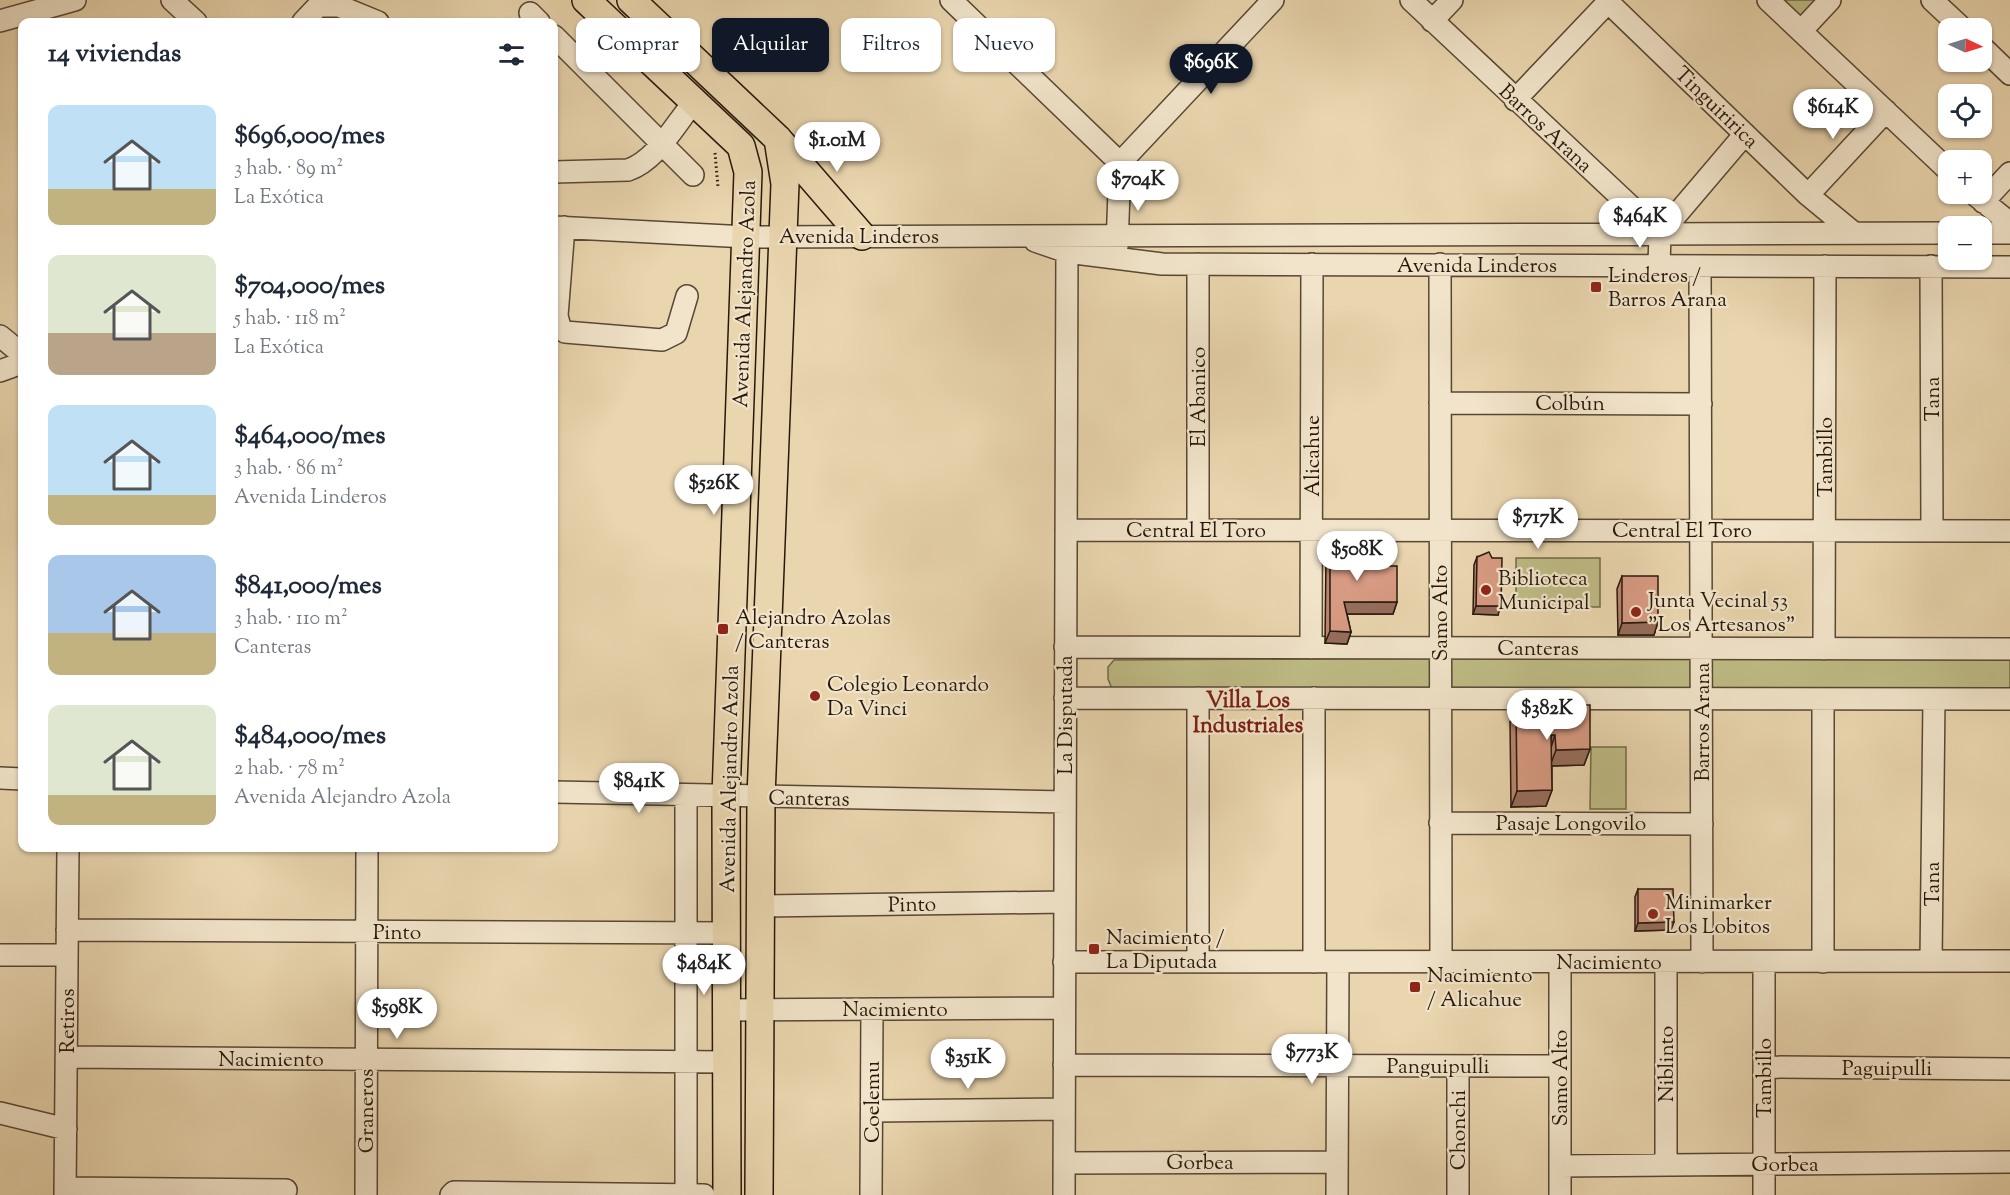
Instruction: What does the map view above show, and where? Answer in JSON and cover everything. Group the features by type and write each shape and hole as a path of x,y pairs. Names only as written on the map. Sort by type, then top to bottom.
{"main road":[{"name":"Avenida Alejandro Azola","path":"586,0 741,146 748,172 726,796 727,1195"},
{"path":"631,0 778,139 862,236"},
{"name":"Avenida Alejandro Azola","path":"759,1195 761,797 785,184 778,139"}],"street":[{"path":"0,21 75,0"},
{"path":"172,0 192,18"},
{"path":"951,0 1120,163"},
{"path":"1117,260 1120,163 1273,0"},
{"name":"Barros Arana","path":"1411,0 1660,234"},
{"path":"1432,21 1452,0"},
{"path":"1768,0 1938,160"},
{"path":"1801,31 1830,0"},
{"path":"1932,0 1951,18"},
{"path":"1515,100 1609,1"},
{"name":"Tinguiririca","path":"1609,1 1808,195 1854,233"},
{"path":"307,18 318,6 339,6 368,18"},
{"path":"558,40 693,175"},
{"path":"1992,57 2010,74"},
{"path":"558,172 628,170 645,162 694,102"},
{"path":"1808,195 1886,111"},
{"path":"1659,265 1660,234 1745,134"},
{"path":"1992,187 2010,173"},
{"path":"1986,204 2010,223"},
{"path":"558,272 559,227"},
{"name":"Avenida Linderos","path":"559,227 747,237 1021,236 1066,244 1117,260 1198,264 2010,267"},
{"name":"Avenida Linderos","path":"1066,244 1118,235 1938,233"},
{"path":"1992,233 2010,233"},
{"name":"La Disputada","path":"1064,1195 1066,244"},
{"name":"El Abanico","path":"1198,264 1198,530"},
{"name":"Alicahue","path":"1311,648 1312,264"},
{"name":"Samo Alto","path":"1440,264 1441,962"},
{"name":"Barros Arana","path":"1700,266 1702,962"},
{"name":"Tambillo","path":"1824,648 1825,266"},
{"name":"Tana","path":"1932,266 1932,531"},
{"path":"558,320 560,327 565,332 662,340 676,333 687,296"},
{"path":"9,336 18,348"},
{"path":"0,370 18,364"},
{"name":"Colbún","path":"1440,403 1701,404"},
{"name":"Central El Toro","path":"1066,530 2010,531"},
{"name":"Canteras","path":"1065,647 2010,649"},
{"path":"1065,698 2010,699"},
{"path":"1198,698 1198,962"},
{"path":"1314,698 1314,962"},
{"path":"1822,699 1823,962"},
{"name":"Tana","path":"1931,961 1934,699"},
{"path":"0,778 18,778"},
{"name":"Canteras","path":"558,792 1065,802"},
{"name":"Avenida Alejandro Azola","path":"686,795 686,1195"},
{"name":"Pasaje Longovilo","path":"1440,823 1701,824"},
{"name":"Retiros","path":"66,1191 68,852"},
{"name":"Graneros","path":"366,1195 367,852"},
{"name":"Pinto","path":"760,906 1065,903"},
{"name":"Pinto","path":"68,930 726,933"},
{"path":"0,955 67,955"},
{"name":"Nacimiento","path":"1064,962 2010,962"},
{"path":"1336,1195 1338,962"},
{"name":"Samo Alto","path":"1560,962 1560,1195"},
{"name":"Niblinto","path":"1666,962 1666,1165"},
{"name":"Tambillo","path":"1764,962 1764,1195"},
{"name":"Nacimiento","path":"727,1010 1064,1008"},
{"name":"Coelemu","path":"871,1195 872,1009"},
{"name":"Nacimiento","path":"67,1057 727,1062"},
{"name":"Panguipulli","path":"1064,1065 1560,1066"},
{"name":"Chonchi","path":"1458,1066 1458,1195"},
{"name":"Paguipulli","path":"1764,1067 2010,1069"},
{"path":"872,1111 1064,1109"},
{"path":"0,1113 66,1129"},
{"name":"Gorbea","path":"1064,1163 1337,1162"},
{"name":"Gorbea","path":"1560,1166 2010,1162"},
{"path":"66,1191 249,1192 286,1190"},
{"path":"451,1195 454,1192 704,1195"}],"shaded area":[{"path":"1778,0 1824,0 1803,23"},
{"path":"1516,558 1600,558 1600,607 1516,607"},
{"path":"2010,655 2010,688 1113,691 1108,679 1108,667 1114,660"},
{"path":"1591,747 1626,747 1626,809 1590,809"}],"building":[{"path":"1330,544 1376,545 1369,566 1397,566 1397,602 1344,602 1351,632 1330,631"},
{"name":"Biblioteca Municipal","path":"1489,552 1492,558 1502,558 1501,606 1476,606 1477,557"},
{"name":"Junta Vecinal 53 \"Los Artesanos\"","path":"1622,576 1658,576 1658,622 1622,623"},
{"path":"1554,705 1590,705 1590,749 1556,750 1555,735 1551,735 1552,790 1517,791 1516,706 1552,706 1554,723"},
{"name":"Minimarker Los Lobitos","path":"1638,889 1673,889 1674,922 1638,923"}],"place":[{"name":"Linderos / Barros Arana","path":"1596,287"},
{"name":"Biblioteca Municipal","path":"1486,590"},
{"name":"Junta Vecinal 53 \"Los Artesanos\"","path":"1636,612"},
{"name":"Alejandro Azolas / Canteras","path":"723,629"},
{"name":"Colegio Leonardo Da Vinci","path":"815,696"},
{"name":"Minimarker Los Lobitos","path":"1653,914"},
{"name":"Nacimiento / La Diputada","path":"1094,949"},
{"name":"Nacimiento / Alicahue","path":"1415,987"}],"district":[{"name":"Villa Los Industriales","path":"1248,712"}]}
